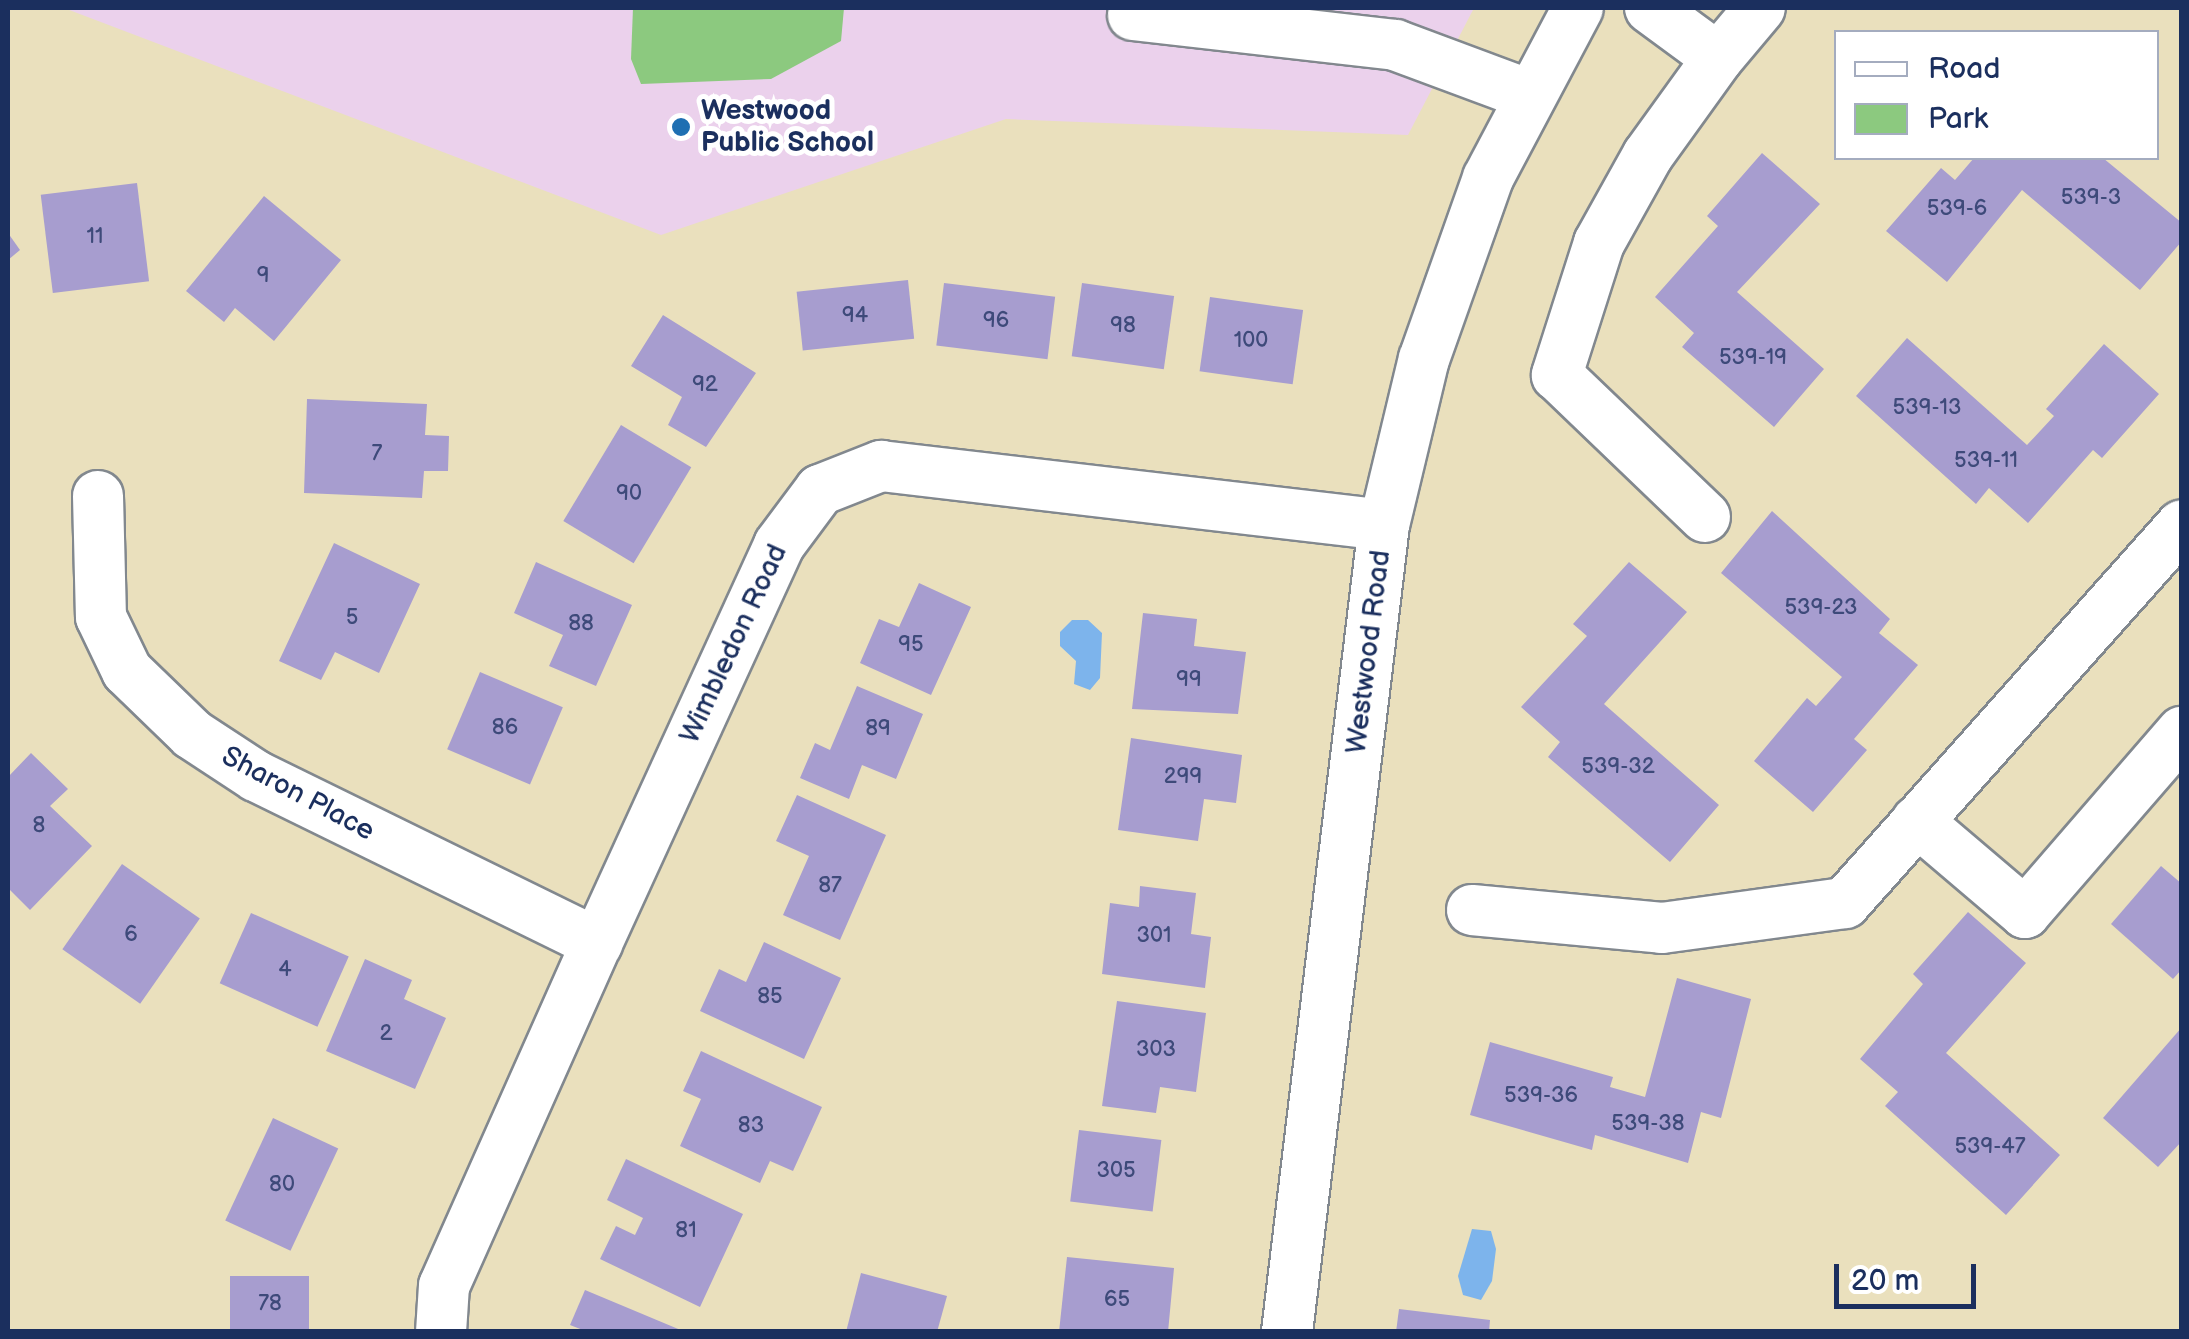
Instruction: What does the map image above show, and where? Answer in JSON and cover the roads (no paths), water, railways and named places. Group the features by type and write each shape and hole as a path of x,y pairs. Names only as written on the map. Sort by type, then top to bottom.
{"street":[{"name":"Westwood Road","path":"1287,1332 1384,525 1424,359 1488,178 1528,94 1578,8"},
{"path":"1650,8 1718,58"},
{"path":"1705,517 1557,375 1600,243 1648,155 1718,58 1760,8"},
{"path":"1133,15 1348,23 1528,94"},
{"name":"Wimbledon Road","path":"440,1332 444,1286 596,943 779,545 820,490 881,466 1384,525"},
{"name":"Sharon Place","path":"98,496 101,617 126,672 192,734 256,776 596,943"},
{"path":"1472,910 1629,929 1824,910 1845,903 2175,546"},
{"path":"1916,822 2025,913 2182,732"}],"water":[{"path":"1072,620 1088,620 1102,633 1100,678 1090,690 1074,684 1076,661 1060,646 1060,632"},
{"path":"1472,1229 1491,1231 1496,1249 1492,1281 1481,1300 1463,1295 1458,1276"}],"place":[{"name":"Westwood Public School","path":"681,127"}]}
